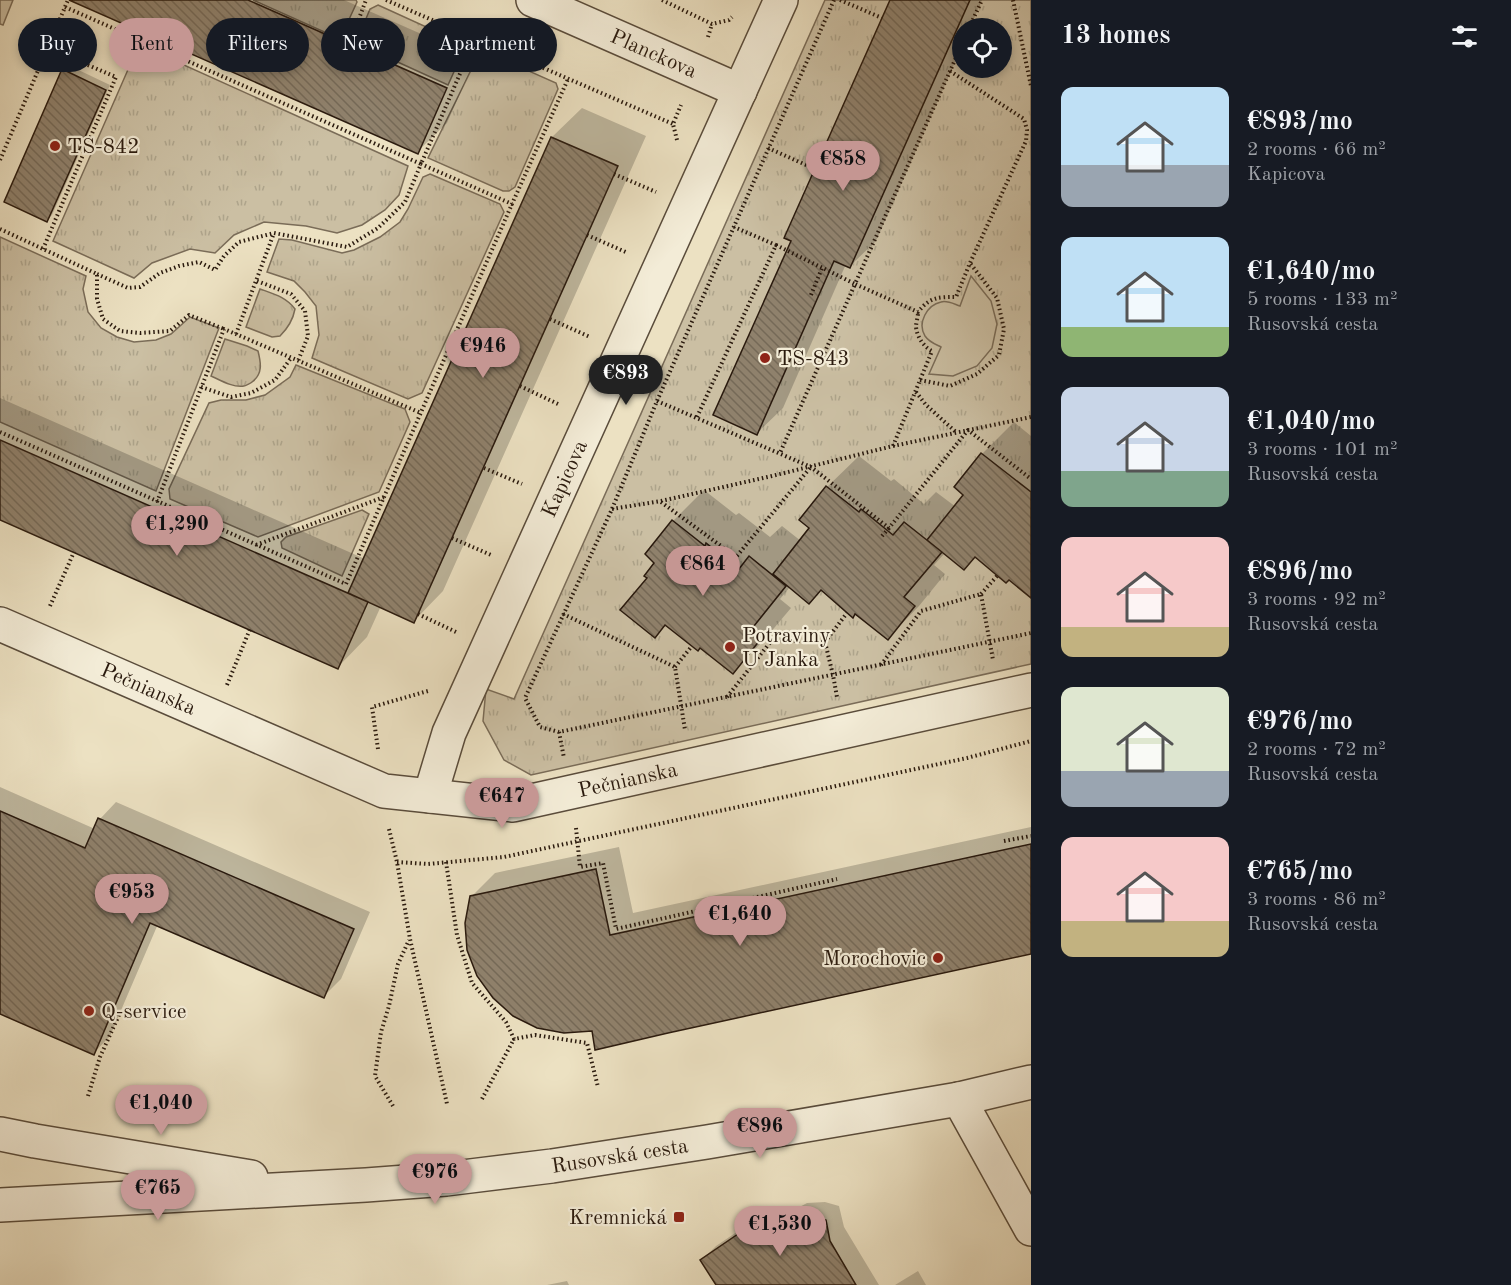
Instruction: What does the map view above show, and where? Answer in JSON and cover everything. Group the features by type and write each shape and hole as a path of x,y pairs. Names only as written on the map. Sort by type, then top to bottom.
{"street":[{"name":"Planckova","path":"533,0 740,92"},
{"name":"Kapicova","path":"430,796 449,733 781,0"},
{"name":"Pečnianska","path":"0,624 384,791 513,805 1031,690"},
{"name":"Rusovská cesta","path":"0,1205 447,1179 552,1166 707,1142 959,1099 1031,1082"},
{"path":"959,1099 1031,1229"},
{"name":"Rusovská cesta","path":"0,1134 312,1187"}],"path":[{"path":"61,18 68,0"},
{"path":"359,18 366,0"},
{"path":"386,0 427,18"},
{"path":"662,0 712,24 729,20 736,11"},
{"path":"834,0 657,401 612,509 525,698 540,727 559,732 1031,633"},
{"path":"840,0 882,18"},
{"path":"974,18 982,0"},
{"path":"1012,0 1031,86"},
{"path":"66,7 512,204"},
{"path":"780,453 952,67"},
{"path":"43,249 116,77 97,69"},
{"path":"893,446 932,351 926,348 918,334 916,327 918,312 924,304 937,297 956,297 1026,141 1029,129 1024,119 950,71"},
{"path":"0,160 38,72"},
{"path":"0,229 128,288 140,287 160,273 179,266 199,262 215,270 224,256 239,242 274,233 347,247 378,228 405,201 461,72"},
{"path":"550,72 673,124"},
{"path":"0,432 346,585 568,80"},
{"path":"768,148 815,169"},
{"path":"614,174 657,193"},
{"path":"734,227 918,312"},
{"path":"236,334 274,233"},
{"path":"587,235 629,253"},
{"path":"697,417 776,245"},
{"path":"920,380 950,386 977,375 999,355 1004,329 997,298 970,263"},
{"path":"811,295 822,268"},
{"path":"97,274 97,299 103,319 120,331 140,333 170,331 189,315 421,413"},
{"path":"256,281 291,294 305,311 308,336 298,361"},
{"path":"550,319 591,338"},
{"path":"157,502 224,329"},
{"path":"201,387 231,397 251,393 275,380 291,358"},
{"path":"520,387 561,406"},
{"path":"915,391 926,405 957,433"},
{"path":"657,401 811,467 889,528"},
{"path":"612,509 661,501 893,446 1031,417"},
{"path":"968,430 1031,479"},
{"path":"882,536 968,430"},
{"path":"726,569 811,467"},
{"path":"484,468 525,486"},
{"path":"256,545 384,496"},
{"path":"661,501 736,557"},
{"path":"452,538 494,556"},
{"path":"36,640 74,552"},
{"path":"880,665 921,611 981,594 998,576"},
{"path":"981,594 999,697"},
{"path":"825,642 847,613"},
{"path":"418,614 460,634"},
{"path":"562,614 675,667"},
{"path":"215,717 250,629"},
{"path":"727,697 772,640 825,642"},
{"path":"825,642 842,732"},
{"path":"689,766 675,667 692,646"},
{"path":"372,707 379,751"},
{"path":"397,862 428,864 504,857 956,760 1031,741"},
{"path":"387,818 410,939 447,1104"},
{"path":"1004,841 1031,836"},
{"path":"578,842 580,867 603,863 616,929 837,879"},
{"path":"446,862 457,935 472,983 506,1022 514,1039"},
{"path":"393,1106 375,1076 381,1032 398,964 410,939"},
{"path":"88,1096 100,1057 119,1015"},
{"path":"514,1039 535,1035 586,1043 598,1087"},
{"path":"482,1099 514,1039"}],"green space":[{"path":"0,0 13,0 3,25 0,24"},
{"path":"253,0 356,0 357,2 350,18 321,18 321,30 309,25 309,18 293,18"},
{"path":"825,0 1031,0 1031,664 531,775 504,760 483,721 486,689 514,699"},
{"path":"378,5 417,23 417,71 405,65 405,18 366,18 370,9"},
{"path":"194,70 408,166 399,195 385,210 362,225 337,233 306,226 264,222 234,235 215,253 190,249 152,263 134,278 53,241 127,72 194,72"},
{"path":"420,72 454,72 448,85"},
{"path":"470,72 531,72 556,83 558,89 515,187 509,191 503,191 428,158"},
{"path":"430,174 500,204 504,212 422,393 408,399 312,358 319,335 316,306 294,281 267,272 279,239 292,240 342,253 354,250 380,237 400,222 423,177"},
{"path":"0,237 86,276 83,289 88,312 101,328 117,337 134,342 156,340 171,334 190,317 219,328 156,491 0,422"},
{"path":"971,276 991,301 997,324 992,348 977,366 953,376 929,374 941,347 925,336 922,326 925,315 931,307 941,302 960,306"},
{"path":"260,289 284,299 295,309 290,324 280,336 272,337 246,327"},
{"path":"225,339 258,351 260,372 256,379 244,386 235,386 211,376"},
{"path":"296,365 405,409 410,422 379,492 258,537 170,499 169,489 209,403 221,400 246,400 265,395 290,377"},
{"path":"362,510 369,514 342,576 282,548 281,542 286,537"}],"building":[{"path":"69,0 248,0 289,18 206,18 206,60 194,55 194,18 110,18"},
{"path":"890,0 970,0 962,18 952,18 952,40 850,268 834,261 757,435 713,415 791,241 784,238"},
{"path":"309,27 321,32 321,72 405,72 405,69 447,88 418,154 232,72 309,72"},
{"name":"TS-842","path":"61,72 68,72 106,90 47,222 4,202"},
{"path":"551,137 618,166 414,623 348,593"},
{"path":"0,440 368,602 338,669 0,520"},
{"path":"981,453 1031,492 1031,598 1009,580 1006,583 975,557 964,570 927,540 963,495 954,487"},
{"path":"826,486 859,512 861,509 893,535 904,522 942,552 904,597 915,606 888,640 855,614 853,618 821,590 809,604 773,574 809,528 799,520"},
{"path":"672,520 739,569 749,556 786,586 750,631 760,640 733,674 700,648 698,651 665,625 655,638 620,610 647,578 644,576 654,563 645,554"},
{"path":"0,811 85,848 98,818 354,929 324,998 150,923 94,1055 0,1014"},
{"path":"1031,844 1031,954 595,1050 592,1031 564,1033 537,1028 513,1016 493,998 477,976 467,950 465,923 470,896 596,869 610,935"},
{"path":"810,1216 826,1220 830,1241 856,1285 716,1285 700,1260 741,1232 747,1241 791,1217"}],"place":[{"name":"TS-842","path":"55,146"},
{"name":"TS-843","path":"765,358"},
{"name":"Potraviny U Janka","path":"730,647"},
{"name":"Morochovic","path":"938,958"},
{"name":"Q-service","path":"89,1011"},
{"name":"Kremnická","path":"679,1217"}]}
